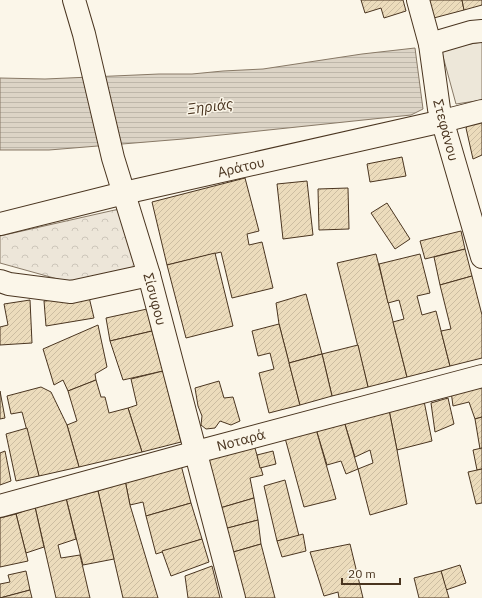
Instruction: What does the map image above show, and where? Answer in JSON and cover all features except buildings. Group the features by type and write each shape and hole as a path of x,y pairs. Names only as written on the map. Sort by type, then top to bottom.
{"street":[{"name":"Σίσυφου","path":"74,0 84,34 114,158 149,275 234,598"},
{"name":"Στεφάνου","path":"418,0 430,44 441,115 482,257"},
{"path":"430,44 471,32 482,31"},
{"name":"Αράτου","path":"0,224 441,115 482,111"},
{"path":"0,281 9,284 71,292 149,275"},
{"name":"Νοταρά","path":"0,506 482,376"}],"green space":[{"path":"128,207 140,262 135,272 72,283 0,263 0,236"}],"shaded area":[{"path":"482,42 482,100 456,104 441,49"}],"water":[{"name":"Ξηριάς","path":"415,48 423,109 411,115 183,139 49,150 0,150 0,78 45,79 192,74 263,69 362,54"}]}
